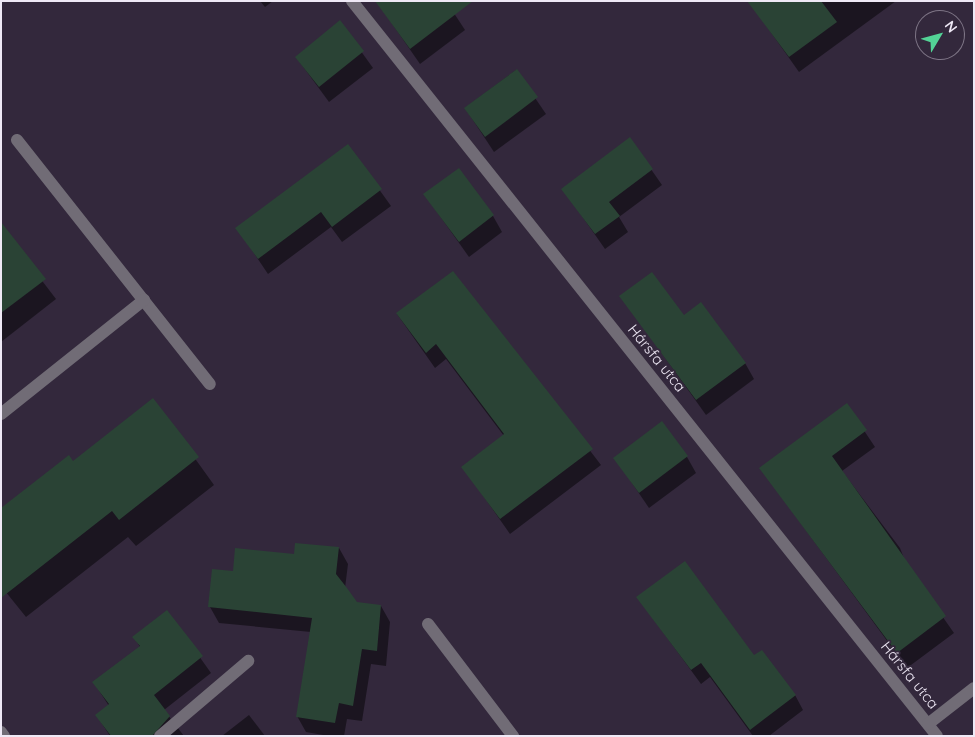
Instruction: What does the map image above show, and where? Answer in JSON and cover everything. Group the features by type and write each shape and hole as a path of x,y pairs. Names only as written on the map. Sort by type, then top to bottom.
{"street":[{"name":"Hársfa utca","path":"352,1 937,736"},
{"path":"17,140 210,384"},
{"path":"1,414 144,300"},
{"path":"428,624 513,736"},
{"path":"160,736 248,661"},
{"path":"928,724 974,688"},
{"path":"1,732 4,736"}],"building":[{"path":"375,1 473,1 410,49"},
{"path":"747,1 821,1 837,22 789,57"},
{"path":"340,20 364,51 319,87 295,57"},
{"path":"517,69 538,97 485,137 464,108"},
{"path":"630,137 653,169 609,202 620,216 595,234 561,189"},
{"path":"348,144 382,189 332,227 321,212 258,259 235,228"},
{"path":"459,168 494,215 459,242 423,194"},
{"path":"1,222 46,279 1,313"},
{"path":"453,271 593,449 500,519 461,467 504,434 436,344 426,353 396,313"},
{"path":"652,272 684,315 701,302 746,363 696,400 619,296"},
{"path":"153,398 199,457 119,520 112,511 1,598 1,508 69,455 73,461"},
{"path":"847,403 867,430 832,456 946,616 897,653 759,468"},
{"path":"662,421 688,456 639,493 613,458"},
{"path":"295,543 339,547 336,574 357,602 381,605 377,651 362,649 353,706 339,703 335,723 296,717 312,618 208,607 212,569 233,571 235,548 294,554"},
{"path":"685,561 754,655 762,650 796,695 750,730 701,663 691,670 636,597"},
{"path":"167,610 203,656 154,695 170,716 152,736 111,736 95,715 109,704 92,682 140,646 132,637"}]}
